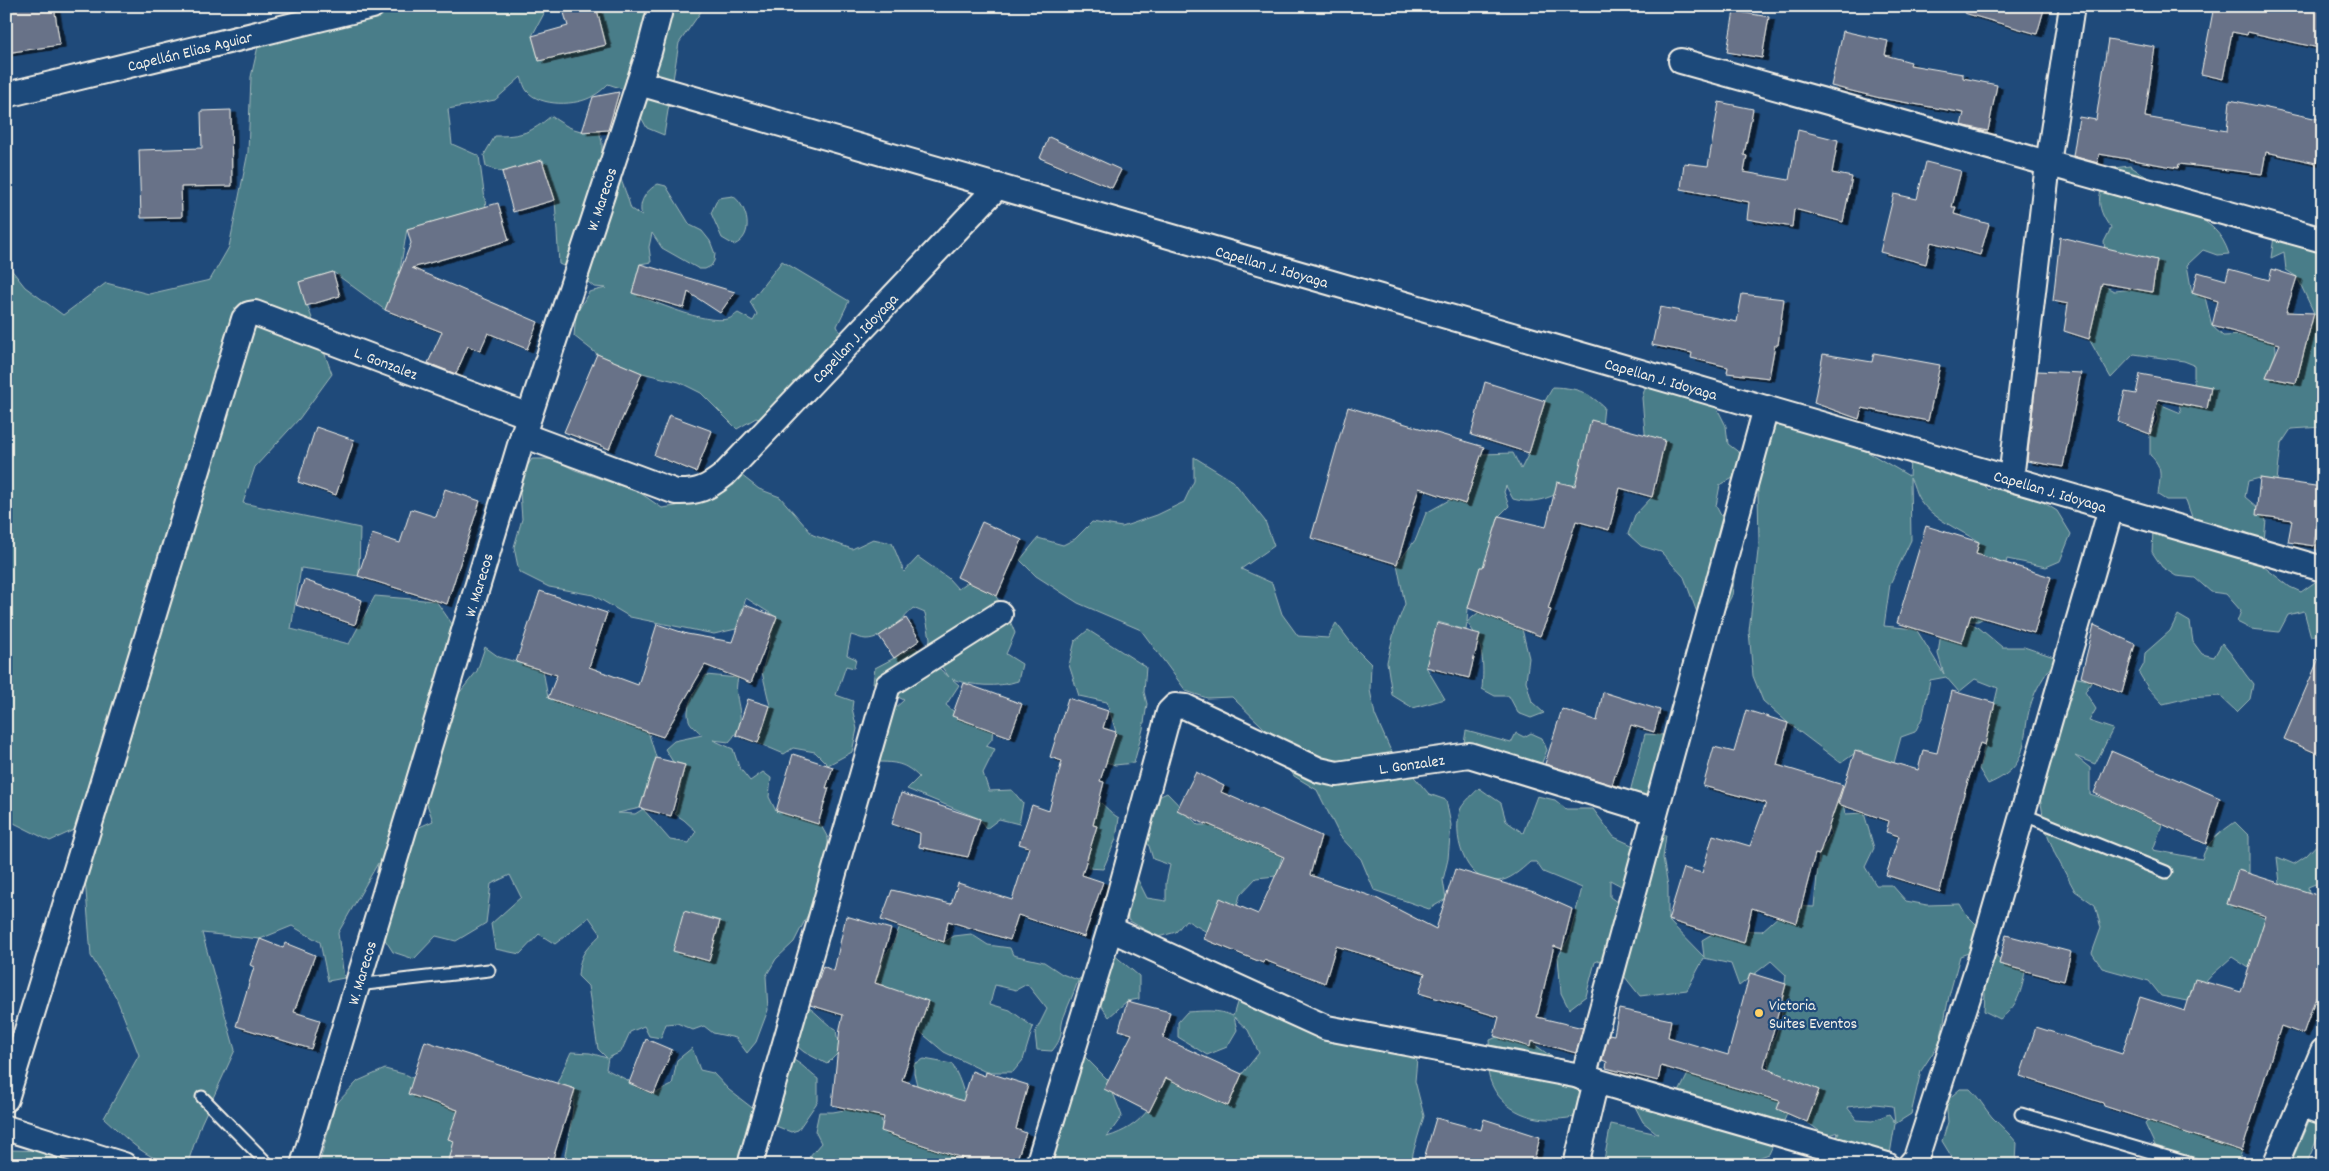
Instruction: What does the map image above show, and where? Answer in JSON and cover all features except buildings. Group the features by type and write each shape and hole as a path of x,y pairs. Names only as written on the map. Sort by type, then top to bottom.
{"street":[{"name":"Capellán Elias Aguiar","path":"6,95 372,6"},
{"name":"W. Marecos","path":"303,1165 526,426 639,83 661,6"},
{"path":"2011,479 2048,164 2072,6"},
{"path":"1681,61 2323,240"},
{"name":"Capellan J. Idoyaga","path":"639,83 2323,569"},
{"name":"Capellan J. Idoyaga","path":"709,487 724,475 998,186"},
{"name":"L. Gonzalez","path":"6,1099 244,319 249,314 255,313 526,426 676,492 694,492 709,487"},
{"path":"1576,1165 1589,1080 1655,812 1766,408"},
{"path":"1910,1165 1916,1158 1979,963 2111,508"},
{"path":"750,1165 888,684 1000,614"},
{"name":"L. Gonzalez","path":"1110,929 1170,712 1175,706 1186,707 1319,770 1337,774 1469,755 1655,812"},
{"path":"1038,1165 1110,929 1327,1028 1589,1080 1887,1165"},
{"path":"2275,1165 2312,1106 2323,1051"},
{"path":"6,1128 124,1165"}],"lane":[{"path":"2022,814 2166,872"},
{"path":"357,985 489,970"},
{"path":"202,1096 269,1165"},
{"path":"2021,1114 2195,1165"}],"green space":[{"path":"372,6 548,6 532,36 539,60 605,45 589,6 705,6 679,43 664,135 647,128 626,90 608,84 586,99 578,102 559,103 541,100 533,96 527,91 521,77 495,100 448,109 452,144 479,156 486,207 407,229 400,270 385,310 333,272 299,282 332,374 299,419 255,467 243,503 360,528 359,576 301,568 291,629 349,644 375,596 436,601 462,638 442,696 460,692 477,671 485,647 499,657 543,670 548,698 626,726 641,709 656,757 640,808 618,813 635,814 643,809 670,840 689,843 696,831 675,814 685,765 673,762 665,749 674,741 702,735 691,724 688,708 696,690 706,675 738,678 737,695 740,718 736,733 729,742 713,740 733,749 739,767 750,781 763,772 771,778 769,797 776,811 815,815 828,838 829,873 794,942 776,959 766,976 768,1010 756,1042 747,1053 736,1038 713,1033 704,1026 693,1030 677,1023 666,1024 661,1038 649,1036 644,1026 630,1032 621,1052 608,1058 606,1069 654,1094 672,1085 677,1060 692,1048 700,1070 713,1073 729,1090 764,1117 757,1165 569,1165 565,1155 575,1089 557,1083 571,1052 590,1053 607,1058 598,1049 588,986 578,976 582,956 601,934 589,917 555,944 539,934 520,954 495,949 491,924 521,897 510,875 491,884 486,923 456,941 436,936 414,959 393,952 375,924 373,900 378,863 338,933 344,978 328,981 320,942 292,926 260,939 202,933 235,1050 201,1124 187,1165 162,1161 151,1156 132,1143 104,1118 139,1055 116,997 91,956 84,865 74,830 50,841 6,819 6,263 25,287 63,315 106,283 149,294 210,280 229,247 248,152 251,77 261,33","holes":["430,719 424,796 433,821 415,829 405,808 412,755"]},
{"path":"551,116 573,129 599,131 602,153 614,156 631,209 642,216 642,202 649,190 658,184 666,186 690,225 702,231 710,241 715,254 714,261 711,266 699,269 662,248 652,233 649,247 651,262 640,264 632,293 693,315 718,320 728,319 738,313 753,321 757,314 750,302 782,261 849,301 837,326 844,340 777,426 756,418 737,429 701,393 679,382 642,373 597,354 574,336 576,314 589,292 606,288 594,287 576,272 559,264 555,200 543,160 502,172 486,167 484,155 495,136 519,134 531,130"},
{"path":"2130,166 2148,178 2139,199 2193,215 2205,221 2223,240 2229,254 2217,255 2203,250 2187,265 2192,293 2205,297 2212,326 2223,336 2275,336 2276,352 2266,377 2296,383 2314,313 2297,277 2286,270 2284,252 2271,258 2275,229 2323,245 2323,427 2291,429 2281,444 2277,481 2260,478 2248,481 2245,497 2257,507 2266,520 2264,541 2243,531 2252,543 2259,563 2290,587 2301,592 2318,580 2323,583 2323,631 2311,637 2304,611 2288,615 2279,632 2251,629 2237,622 2241,611 2226,594 2211,592 2195,578 2176,576 2162,567 2152,552 2153,529 2193,520 2186,500 2166,500 2158,495 2160,473 2157,464 2150,455 2150,434 2158,420 2157,403 2181,413 2179,403 2207,409 2211,387 2194,384 2194,365 2184,361 2134,354 2111,378 2089,339 2100,284 2114,291 2134,289 2152,292 2157,260 2142,256 2139,271 2106,258 2104,242 2111,228 2100,205 2101,191 2113,168"},
{"path":"733,196 742,207 747,221 745,235 741,241 734,245 722,238 711,213 718,198"},
{"path":"1649,375 1690,380 1716,406 1726,426 1728,444 1741,454 1733,478 1720,485 1716,506 1727,527 1739,539 1732,595 1720,619 1699,618 1684,577 1661,552 1641,546 1628,534 1635,515 1652,497 1658,485 1660,466 1659,438 1646,444 1642,398"},
{"path":"1553,387 1581,391 1604,407 1602,426 1587,434 1586,478 1551,496 1533,501 1513,499 1506,486 1504,492 1509,506 1499,516 1493,535 1514,576 1480,567 1468,608 1467,622 1479,612 1522,629 1529,658 1526,681 1532,702 1544,713 1531,718 1518,713 1509,696 1495,696 1482,689 1482,654 1477,638 1467,623 1466,630 1438,622 1426,667 1445,699 1413,708 1392,695 1387,662 1394,632 1405,604 1397,564 1416,539 1426,513 1451,499 1465,504 1482,454 1513,453 1521,469 1529,453 1545,401"},
{"path":"1794,409 1909,476 1910,459 1975,476 1989,490 2003,477 2057,511 2071,534 2060,561 2046,567 2007,559 1995,612 1978,621 1969,621 1970,572 1979,542 1946,523 1924,506 1910,478 1911,540 1890,584 1884,626 1916,629 1944,674 1938,654 1941,632 1957,617 1978,627 2002,647 2024,647 2057,658 2040,683 2033,698 2023,748 2019,758 2013,768 2003,776 1988,784 1979,769 1998,688 1975,679 1959,692 1946,677 1930,680 1923,716 1915,732 1901,737 1894,763 1858,751 1841,763 1788,723 1763,701 1753,676 1749,631 1759,542 1757,443"},
{"path":"1194,457 1233,481 1265,521 1274,546 1241,569 1272,583 1282,614 1298,636 1328,638 1336,623 1356,649 1371,664 1370,690 1375,715 1390,749 1429,794 1446,800 1451,825 1448,859 1443,880 1446,899 1429,909 1374,890 1361,859 1340,836 1317,790 1294,776 1265,729 1232,697 1207,698 1186,691 1141,630 1078,603 1036,576 1020,560 1038,538 1063,545 1075,539 1092,522 1122,527 1157,515 1184,502 1194,481"},
{"path":"532,459 553,459 575,470 639,492 662,508 686,504 704,498 741,475 759,489 780,497 813,535 852,549 873,539 892,543 904,572 918,557 948,578 958,589 968,582 983,581 1002,605 1015,633 1006,654 1022,664 1018,681 1002,685 985,685 952,679 959,685 946,705 954,712 993,724 992,739 986,746 995,749 983,773 989,791 1012,790 1023,803 1019,824 999,819 986,829 980,819 907,789 919,777 905,766 895,763 876,762 893,710 904,700 898,697 893,683 873,683 875,668 915,647 949,677 929,649 930,638 925,613 913,608 892,628 879,636 864,639 851,635 847,655 856,659 854,668 846,666 836,695 853,701 852,708 857,729 852,752 828,765 815,752 793,748 784,754 758,743 770,706 762,672 776,617 746,598 736,629 714,634 630,617 593,595 549,587 519,572 514,547 522,519 519,478"},
{"path":"2178,615 2190,622 2193,642 2202,654 2214,657 2222,643 2253,684 2250,699 2237,712 2220,696 2188,698 2163,704 2148,688 2139,673 2144,664 2145,653 2170,631"},
{"path":"1088,630 1146,667 1144,692 1147,704 1134,763 1115,765 1106,762 1116,732 1107,702 1079,696 1069,665 1075,641"},
{"path":"2074,677 2092,681 2085,692 2096,709 2089,721 2113,729 2095,764 2075,756 2090,768 2090,794 2164,819 2153,850 2202,859 2211,842 2235,822 2249,836 2249,873 2238,870 2227,904 2251,911 2265,919 2249,968 2232,957 2188,1001 2161,996 2149,981 2102,968 2092,953 2101,928 2095,905 2075,891 2055,854 2045,828 2040,797 2048,776 2035,770"},
{"path":"1466,731 1511,743 1516,733 1524,737 1531,733 1542,738 1547,750 1541,765 1521,762 1506,753 1492,759 1469,755 1464,743"},
{"path":"1645,734 1664,735 1648,799 1629,796"},
{"path":"1840,786 1845,814 1864,813 1874,848 1865,867 1876,885 1892,885 1906,901 1927,905 1960,904 1965,913 1979,927 1977,950 1960,956 1949,996 1940,1042 1921,1071 1911,1114 1895,1124 1890,1154 1833,1144 1839,1132 1826,1136 1807,1122 1819,1090 1789,1078 1780,1086 1787,1114 1769,1154 1758,1158 1756,1165 1603,1165 1611,1124 1658,1134 1643,1122 1629,1095 1676,1098 1688,1074 1769,1073 1768,1056 1781,1020 1786,975 1771,961 1739,986 1731,964 1704,958 1687,990 1640,996 1609,957 1595,962 1586,996 1569,1009 1561,993 1558,957 1569,938 1582,888 1543,872 1536,862 1530,862 1515,874 1501,881 1486,879 1476,874 1468,865 1459,843 1458,818 1461,808 1479,788 1501,803 1506,821 1523,833 1537,796 1555,800 1566,809 1593,809 1614,837 1634,846 1633,876 1623,887 1610,880 1610,897 1628,910 1649,835 1666,835 1663,858 1668,886 1668,920 1704,957 1702,940 1719,930 1762,931 1790,906 1814,907 1819,855 1831,834 1824,817","holes":["1875,1104 1893,1106 1895,1123 1889,1114 1872,1121 1857,1120 1847,1107"]},
{"path":"1167,793 1198,825 1210,825 1242,839 1257,830 1273,839 1282,857 1276,876 1256,878 1240,895 1235,914 1212,935 1186,920 1176,932 1158,937 1128,920 1126,895 1137,878 1147,898 1166,901 1166,883 1170,865 1153,859 1149,846 1127,814 1141,804"},
{"path":"1091,798 1095,799 1119,818 1116,839 1103,869 1088,868"},
{"path":"2323,838 2323,881 2308,887 2309,892 2289,895 2280,883 2277,857 2294,864 2306,856"},
{"path":"900,926 944,942 954,936 971,934 988,945 1010,948 1013,955 1044,962 1062,974 1078,980 1113,954 1139,976 1139,999 1127,1001 1109,1017 1097,1000 1083,996 1078,981 1063,1019 1059,1040 1052,1051 1037,1050 1035,1033 1047,1009 1027,984 1016,990 995,985 990,1004 1010,1010 1033,1027 1023,1060 1013,1072 986,1072 944,1052 918,1030 893,990 876,982 885,955 892,946"},
{"path":"1994,953 2004,965 2025,971 2015,1004 2000,1019 1984,1011 1985,993 1978,979"},
{"path":"1239,996 1418,1048 1415,1081 1424,1116 1413,1153 1412,1165 1047,1165 1068,1068 1085,1057 1108,1080 1122,1116 1107,1137 1129,1127 1145,1114 1168,1075 1228,1106 1242,1074 1259,1053 1248,1030 1234,1017 1237,1030 1227,1047 1207,1055 1178,1037 1178,1022 1187,1012 1216,1011 1233,1016"},
{"path":"806,1006 827,1024 836,1029 837,1037 844,1047 827,1064 804,1052 792,1042"},
{"path":"1514,1030 1559,1062 1588,1090 1585,1115 1561,1119 1538,1118 1516,1110 1506,1104 1497,1094 1488,1072 1492,1059 1490,1040"},
{"path":"791,1059 802,1065 818,1079 818,1101 798,1130 791,1132 776,1126 773,1107 785,1094 774,1079"},
{"path":"924,1059 952,1064 963,1090 966,1114 961,1138 951,1165 905,1165 905,1159 884,1162 882,1165 828,1165 809,1157 821,1143 815,1131 819,1112 850,1109 881,1115 882,1127 893,1124 937,1149 954,1098 917,1085 914,1064"},
{"path":"385,1069 407,1075 458,1102 463,1129 446,1165 319,1165 335,1105 358,1081"},
{"path":"1960,1089 1970,1089 1992,1117 2017,1143 2016,1163 1959,1165 1953,1159 1942,1141 1948,1122 1946,1101"},
{"path":"2154,1114 2228,1140 2242,1151 2237,1165 2173,1165 2159,1154 2145,1124"},
{"path":"2312,1119 2319,1121 2322,1127 2306,1165 2290,1165 2309,1121"},
{"path":"9,1150 55,1151 80,1165 6,1165 6,1154"}],"place":[{"name":"Victoria Suites Eventos","path":"1759,1013"}]}
